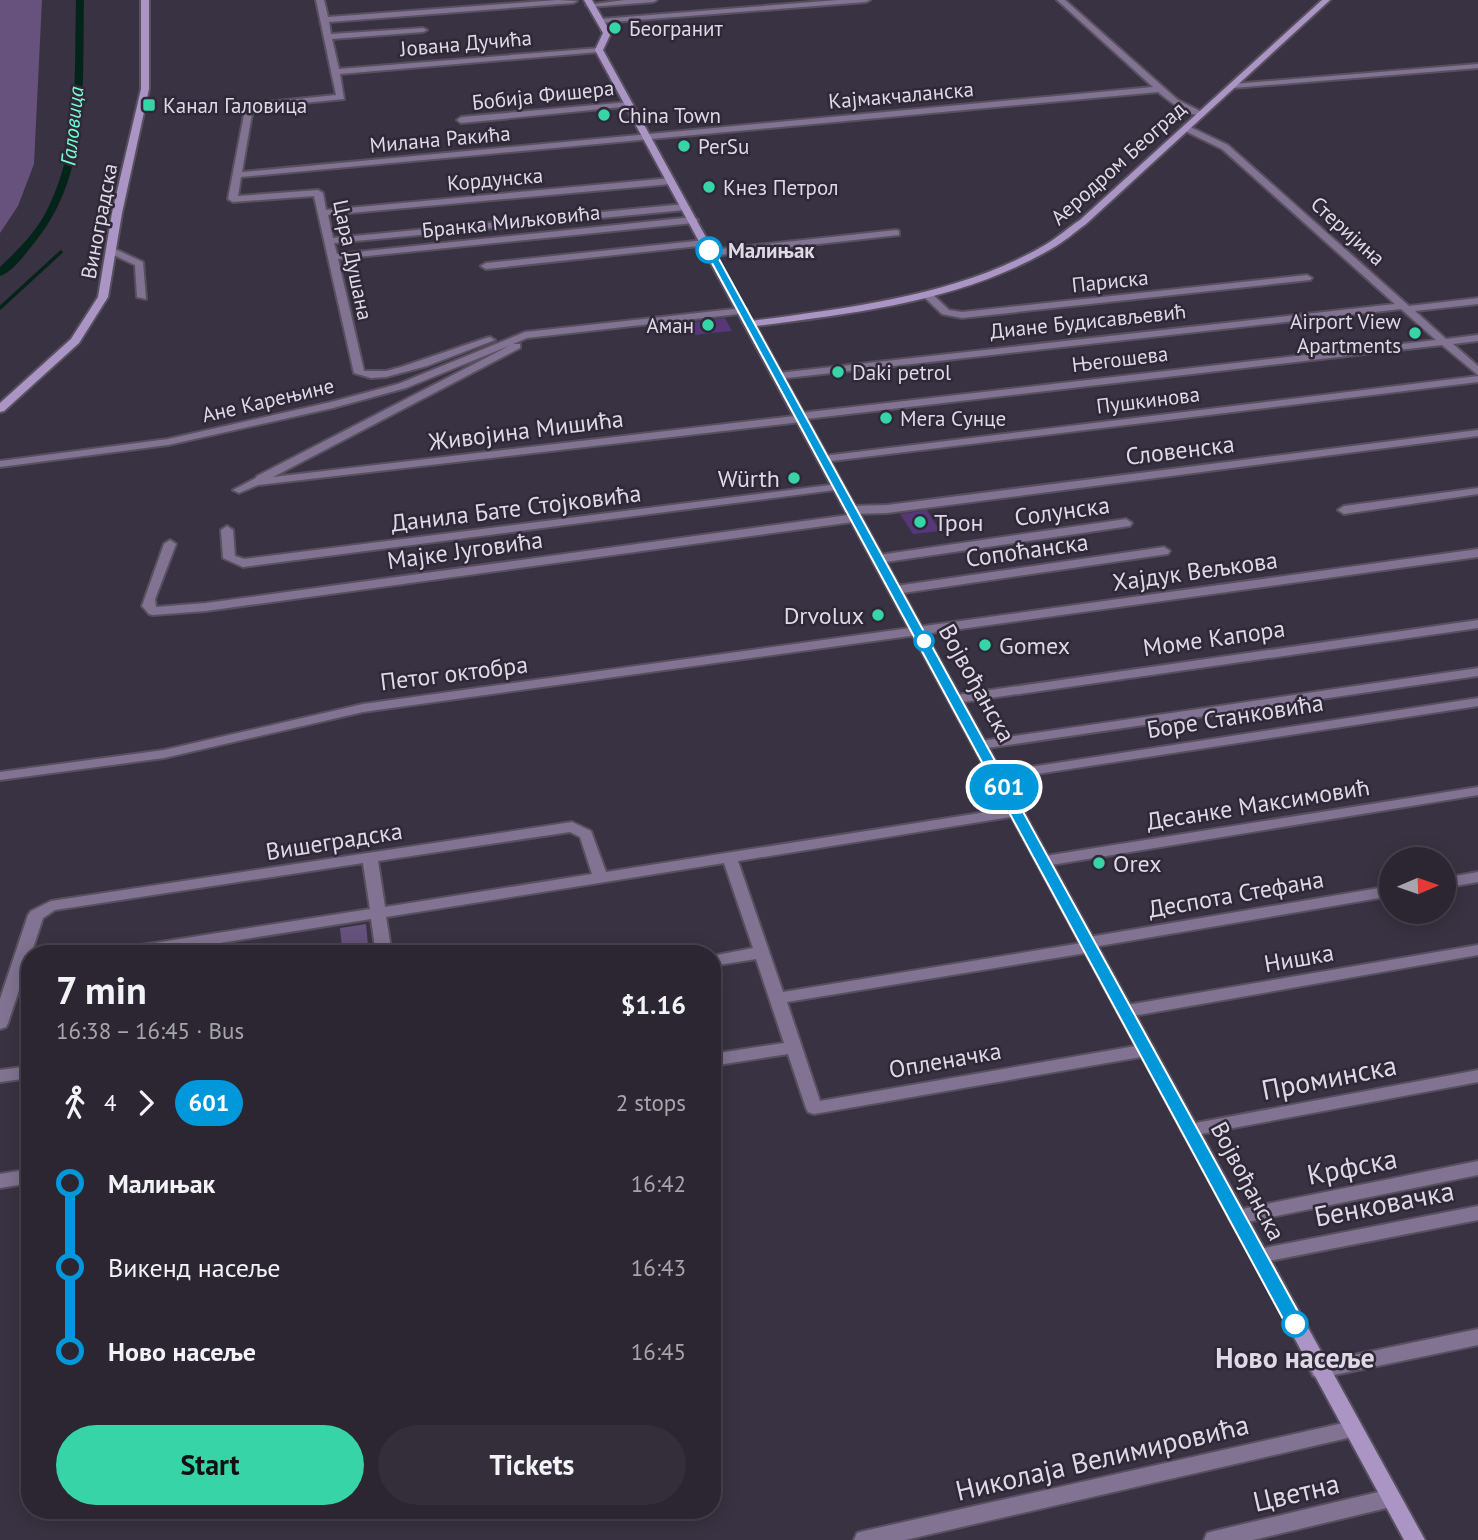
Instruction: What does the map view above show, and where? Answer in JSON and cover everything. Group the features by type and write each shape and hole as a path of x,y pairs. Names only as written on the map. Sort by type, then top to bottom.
{"street":[{"name":"Виноградска","path":"0,409 55,360 89,321 106,289 110,250 145,89 145,0"},
{"name":"Цара Душана","path":"320,0 340,98 249,106 234,200 317,193 356,369 363,375 386,373 486,340 519,337"},
{"path":"599,50 607,33 589,3 653,0"},
{"path":"600,21 866,0"},
{"path":"1061,0 1180,106 1202,114"},
{"name":"Аеродром Београд","path":"746,317 786,319 925,293 995,273 1055,243 1326,0"},
{"path":"324,20 573,1"},
{"path":"327,37 423,30"},
{"name":"Јована Дучића","path":"336,72 599,50"},
{"name":"Војвођанска","path":"599,50 1415,1540"},
{"path":"1233,86 1478,66"},
{"name":"Кајмакчаланска","path":"647,137 1159,89"},
{"name":"Бобија Фишера","path":"461,120 629,104"},
{"name":"Стеријина","path":"1186,128 1225,147 1478,372"},
{"name":"Милана Ракића","path":"236,175 647,137"},
{"name":"Кордунска","path":"323,213 671,181"},
{"path":"329,241 685,207"},
{"name":"Бранка Миљковића","path":"332,257 693,220"},
{"path":"486,266 896,233"},
{"path":"110,250 140,264 142,297"},
{"name":"Париска","path":"925,293 946,312 961,315 1307,278"},
{"name":"Диане Будисављевић","path":"778,376 1478,301"},
{"name":"Аеродром Београд","path":"746,317 862,305"},
{"name":"Ане Карењине","path":"0,464 148,446 320,409 402,386 519,337 533,334 746,317"},
{"path":"763,347 771,327 786,319"},
{"name":"Ане Карењине","path":"350,432 529,340 533,334"},
{"name":"Његошева","path":"801,418 1478,338"},
{"name":"Пушкинова","path":"823,459 1478,379"},
{"name":"Живојина Мишића","path":"255,482 801,418"},
{"name":"Живојина Мишића","path":"239,490 350,432"},
{"name":"Словенска","path":"855,516 887,509 1478,433"},
{"name":"Данила Бате Стојковића","path":"227,530 229,558 243,563 838,487"},
{"path":"1344,510 1478,491"},
{"name":"Мајке Југовића","path":"170,544 149,598 148,607 153,611 206,607 855,516"},
{"name":"Солунска","path":"879,559 1126,523"},
{"name":"Сопоћанска","path":"896,590 1164,551"},
{"name":"Хајдук Вељкова","path":"918,630 1478,553"},
{"name":"Моме Капора","path":"956,699 1478,624"},
{"name":"Петог октобра","path":"0,776 164,754 363,708 918,630"},
{"path":"981,745 1478,672"},
{"name":"Боре Станковића","path":"998,776 1478,702"},
{"name":"Десанке Максимовић","path":"1045,862 1478,791"},
{"path":"175,945 1018,812"},
{"name":"Вишеградска","path":"28,945 34,919 41,909 577,828 586,834 600,877"},
{"name":"Опленачка","path":"730,856 814,1108 1147,1050"},
{"path":"370,859 383,945"},
{"path":"1456,881 1478,877"},
{"name":"Деспота Стефана","path":"779,998 1379,893"},
{"name":"Нишка","path":"1127,1011 1478,950"},
{"path":"721,959 762,952"},
{"path":"0,1023 21,973"},
{"path":"721,1059 794,1047"},
{"path":"0,1076 21,1073"},
{"name":"Проминска","path":"1190,1130 1478,1076"},
{"name":"Крфска","path":"1237,1217 1478,1168"},
{"path":"0,1181 21,1178"},
{"name":"Бенковачка","path":"1259,1256 1478,1213"},
{"path":"1320,1370 1478,1337"},
{"name":"Николаја Велимировића","path":"864,1540 1352,1429"},
{"name":"Цветна","path":"1214,1540 1391,1498"}],"shaded area":[{"path":"0,0 42,0 34,164 18,206 0,233"},
{"path":"366,924 368,945 342,945 340,928"}],"building":[{"name":"Аман","path":"725,318 732,331 693,335 686,323"},
{"name":"Трон","path":"927,510 940,531 913,534 900,514"}],"waterway":[{"name":"Галовица","path":"0,273 43,225 64,183 71,158 78,105 80,0"},
{"path":"0,308 61,252"}],"bus line":[{"name":"601","path":"709,250 1104,968 1295,1324"}],"place":[{"name":"Београнит","path":"615,28"},
{"name":"Канал Галовица","path":"149,105"},
{"name":"China Town","path":"604,115"},
{"name":"PerSu","path":"684,146"},
{"name":"Кнез Петрол","path":"709,187"},
{"name":"Малињак","path":"709,250"},
{"name":"Аман","path":"708,325"},
{"name":"Airport View Apartments","path":"1415,333"},
{"name":"Daki petrol","path":"838,372"},
{"name":"Мега Сунце","path":"886,418"},
{"name":"Würth","path":"794,478"},
{"name":"Трон","path":"920,522"},
{"name":"Drvolux","path":"878,615"},
{"name":"Gomex","path":"985,645"},
{"name":"Orex","path":"1099,863"},
{"name":"Ново насеље","path":"1295,1324"}]}
